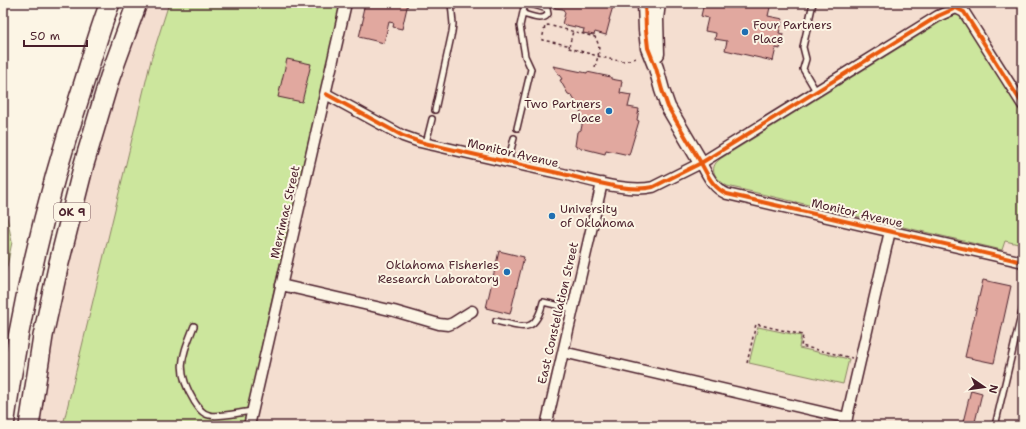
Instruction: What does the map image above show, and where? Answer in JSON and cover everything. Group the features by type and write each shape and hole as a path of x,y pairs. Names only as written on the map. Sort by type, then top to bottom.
{"highway":[{"name":"OK 9","path":"4,426 8,390 37,252 64,145 110,3"},
{"name":"OK 9","path":"29,426 43,336 84,164 110,77 137,3"}],"street":[{"name":"Merrimac Street","path":"249,426 346,3"},
{"path":"645,3 648,48 668,107 701,163"},
{"path":"656,68 658,3"},
{"name":"Monitor Avenue","path":"326,94 403,136 426,143 602,183 644,189 653,187 701,163 952,6"},
{"path":"952,6 956,8 965,8 1023,105"},
{"name":"Monitor Avenue","path":"701,163 711,182 720,191 727,194 1023,262"},
{"name":"East Constellation Street","path":"546,426 602,183"},
{"path":"563,352 846,422 890,231"},
{"path":"281,285 394,311 439,324 448,325 472,311"}],"lane":[{"path":"435,110 452,32 453,24 451,3"},
{"path":"517,128 531,69 525,56 520,26 523,14 527,3 547,9 548,14 542,19 523,14"},
{"path":"813,3 803,47 806,58 803,69 816,91"},
{"path":"426,143 432,119"},
{"path":"508,162 514,138"},
{"path":"496,320 527,327 534,324 538,319 543,302 573,309"},
{"path":"995,426 1023,307"},
{"path":"194,326 184,352 181,368 183,379 200,410 210,416 252,411"}],"path":[{"path":"595,67 598,55 599,45 595,37 548,25 545,26 542,40 567,45 569,48 598,55 622,61 636,58"},
{"path":"569,48 573,31"},
{"path":"747,362 756,324 803,335 801,346 860,360"}],"shaded area":[{"name":"University of Oklahoma","path":"147,3 1023,3 1023,426 38,426 49,357 66,271 94,161 128,53"}],"green space":[{"path":"169,3 341,3 274,289 244,426 63,425 151,60"},
{"path":"952,15 959,15 964,19 1023,114 1023,245 1005,241 1002,250 727,186 714,174 714,166 720,159"},
{"path":"3,197 12,242 3,286"},
{"path":"758,327 801,336 799,348 849,359 843,384 749,363"}],"building":[{"path":"365,3 408,3 402,29 393,27 394,23 389,22 384,43 359,37 364,16 362,16"},
{"path":"553,3 614,3 606,35 595,32 594,35 583,33 584,29 562,24 565,13 563,9 555,8"},
{"name":"Four Partners Place","path":"704,3 771,3 768,16 783,19 779,33 783,34 780,49 776,48 773,61 725,50 727,41 715,39 716,33 705,31 708,18 701,16"},
{"path":"287,59 311,64 302,102 278,97"},
{"name":"Two Partners Place","path":"553,66 611,77 611,79 622,81 620,93 631,95 628,107 639,109 637,120 639,121 629,155 606,150 605,154 575,146 577,132 581,130 582,125 581,113 576,102 571,95 568,94 560,80 562,79"},
{"name":"Oklahoma Fisheries Research Laboratory","path":"499,251 524,257 510,314 486,308"},
{"path":"983,280 1011,286 994,363 965,357"},
{"path":"971,390 982,393 974,426 962,426"}],"cycle path":[{"path":"645,3 648,48 656,68 662,90 668,107 701,163 938,16 956,8 964,12 1023,105"},
{"path":"326,94 403,136 420,142 608,185 632,188 653,187 701,163 714,185 727,194 1023,262"}],"place":[{"name":"Four Partners Place","path":"745,32"},
{"name":"Two Partners Place","path":"609,111"},
{"name":"University of Oklahoma","path":"552,216"},
{"name":"Oklahoma Fisheries Research Laboratory","path":"507,272"}]}
